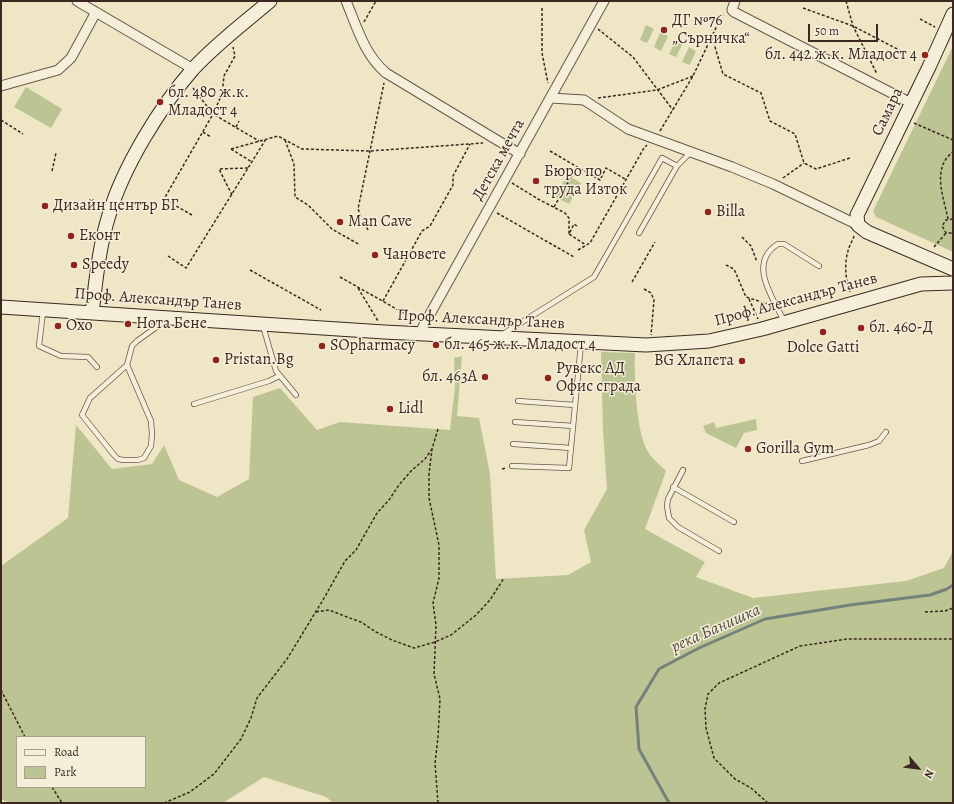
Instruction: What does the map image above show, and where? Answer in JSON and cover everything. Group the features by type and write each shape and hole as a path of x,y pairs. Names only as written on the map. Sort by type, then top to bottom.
{"street":[{"path":"77,1 193,69"},
{"path":"92,313 103,239 109,214 120,185 155,119 193,69 270,1"},
{"path":"346,1 358,32 368,52 378,66 386,73 520,154"},
{"name":"Детска мечта","path":"413,334 520,154 604,1"},
{"path":"733,5 734,12 912,103"},
{"path":"1,86 58,70 71,58 96,12"},
{"name":"Самара","path":"858,225 857,215 912,103 953,14"},
{"path":"551,98 584,100 628,129 692,151 773,184 858,225 867,232 953,269"},
{"path":"921,284 928,281 934,274 935,269 933,264 926,258"},
{"name":"Проф. Александър Танев","path":"1,307 413,334 648,345 709,341 762,329 921,284 953,283"}],"lane":[{"path":"639,233 677,166 692,151"},
{"path":"496,338 594,277 662,158 677,166"},
{"path":"785,322 764,278 763,266 765,257 770,249 778,244 784,244 819,266"},
{"path":"43,310 39,346 60,356 88,357 97,367"},
{"path":"127,364 151,421 152,446 144,458 138,460 122,460 114,455 82,415 90,398 127,364 132,346 170,318"},
{"path":"262,324 268,349 279,376 296,395"},
{"path":"512,466 569,468 581,342"},
{"path":"194,404 269,381 279,376"},
{"path":"518,401 575,405"},
{"path":"515,422 573,426"},
{"path":"802,461 869,445 879,441 886,432"},
{"path":"513,444 571,448"},
{"path":"683,470 668,499 667,506 669,518 678,527 719,551"},
{"path":"674,487 734,522"}],"path":[{"path":"358,32 376,1"},
{"path":"846,1 853,26 885,89"},
{"path":"578,250 590,243 644,148 656,138 693,76 722,15 733,5"},
{"path":"542,8 542,53 551,98"},
{"path":"803,8 853,26 903,52"},
{"path":"592,24 633,57 673,110"},
{"path":"192,215 164,199 213,114 222,94 224,76 235,56 230,35"},
{"path":"712,37 722,74 761,93 770,121 795,134 804,163 816,169 850,158"},
{"path":"368,230 358,209 386,73"},
{"path":"584,100 657,90 693,76"},
{"path":"192,86 213,114 259,141"},
{"path":"904,118 953,140"},
{"path":"1,120 23,134"},
{"path":"236,127 239,122"},
{"path":"203,132 211,137"},
{"path":"252,162 231,149 278,136 302,149 370,151 499,142"},
{"path":"168,256 186,268 266,139"},
{"path":"285,140 294,164 295,197 308,205 332,229 360,245"},
{"path":"383,301 422,231 430,226 453,185 453,176 470,144"},
{"path":"550,151 600,180 606,168 626,180"},
{"path":"948,219 941,186 940,173 943,163 953,152"},
{"path":"52,171 56,153"},
{"path":"773,184 804,163"},
{"path":"554,207 578,167"},
{"path":"232,195 219,169 248,168"},
{"path":"517,187 565,213 569,218 569,234"},
{"path":"489,208 574,257"},
{"path":"946,233 942,226 944,222 948,219 953,219"},
{"path":"569,234 574,224 577,226"},
{"path":"853,303 848,285 846,265 849,247 854,238 858,225"},
{"path":"934,247 946,233 953,233"},
{"path":"569,234 586,245"},
{"path":"742,237 751,246 764,278"},
{"path":"632,282 655,242"},
{"path":"726,265 734,269 762,329"},
{"path":"250,270 321,310"},
{"path":"340,277 408,315 413,334"},
{"path":"357,286 384,332"},
{"path":"644,289 651,293 654,300 652,328 648,345"},
{"path":"749,299 778,307"},
{"path":"438,429 432,449 429,474 430,498 439,545 439,578 433,603 436,625 434,674 440,699 435,763 438,803"},
{"path":"164,803 190,792 214,774 241,739 251,718 257,698 287,659 316,612 337,572 356,550 377,514 389,500 398,485 425,459 432,449"},
{"path":"316,612 329,610 347,616 361,622 392,640 414,648 435,642 451,635 476,615 490,600 504,578"},
{"path":"925,612 945,611 953,608"},
{"path":"768,803 751,788 735,780 714,758 706,728 705,709 708,694 720,683 800,646 847,639 953,639"},
{"path":"1,690 24,736"},
{"path":"53,788 62,803"}],"green space":[{"path":"646,25 654,29 647,43 640,40"},
{"path":"660,33 668,36 661,51 654,47"},
{"path":"676,40 683,43 676,57 669,54"},
{"path":"953,46 953,252 876,217 873,211"},
{"path":"689,47 696,51 690,65 682,62"},
{"path":"26,87 62,109 51,128 14,107"},
{"path":"567,175 581,183 569,204 555,197"},
{"path":"601,352 635,353 636,403 640,430 647,450 666,471 645,529 705,562 696,577 753,598 906,581 944,568 953,551 953,803 333,803 326,797 264,777 223,803 9,803 1,799 1,566 68,518 76,425 112,469 152,464 164,445 179,480 217,497 249,479 253,397 280,388 317,430 340,422 450,430 455,387 454,358 462,356 457,416 479,418 490,474 496,579 568,575 591,562 584,530 607,489 603,431"},
{"path":"756,419 757,430 744,433 736,448 706,433 703,426 714,422 716,428"}],"waterway":[{"name":"река Банишка","path":"669,803 639,749 636,707 659,669 699,648 765,619 850,605 930,595 947,589 953,585"}],"place":[{"name":"ДГ №76 „Сърничка“","path":"664,30"},
{"name":"бл. 442 ж.к. Младост 4","path":"925,55"},
{"name":"бл. 480 ж.к. Младост 4","path":"160,102"},
{"name":"Бюро по труда Изток","path":"536,181"},
{"name":"Дизайн център БГ","path":"45,206"},
{"name":"Billa","path":"708,212"},
{"name":"Man Cave","path":"340,222"},
{"name":"Еконт","path":"71,236"},
{"name":"Чановете","path":"375,255"},
{"name":"Speedy","path":"74,265"},
{"name":"Нота Бене","path":"128,324"},
{"name":"Охо","path":"58,326"},
{"name":"бл. 460-Д","path":"861,328"},
{"name":"Dolce Gatti","path":"823,332"},
{"name":"бл. 465 ж.к. Младост 4","path":"436,345"},
{"name":"SOpharmacy","path":"322,346"},
{"name":"Pristan.Bg","path":"216,360"},
{"name":"BG Хлапета","path":"742,361"},
{"name":"бл. 463А","path":"485,377"},
{"name":"Рувекс АД Офис сграда","path":"548,378"},
{"name":"Lidl","path":"390,409"},
{"name":"Gorilla Gym","path":"748,449"}]}
